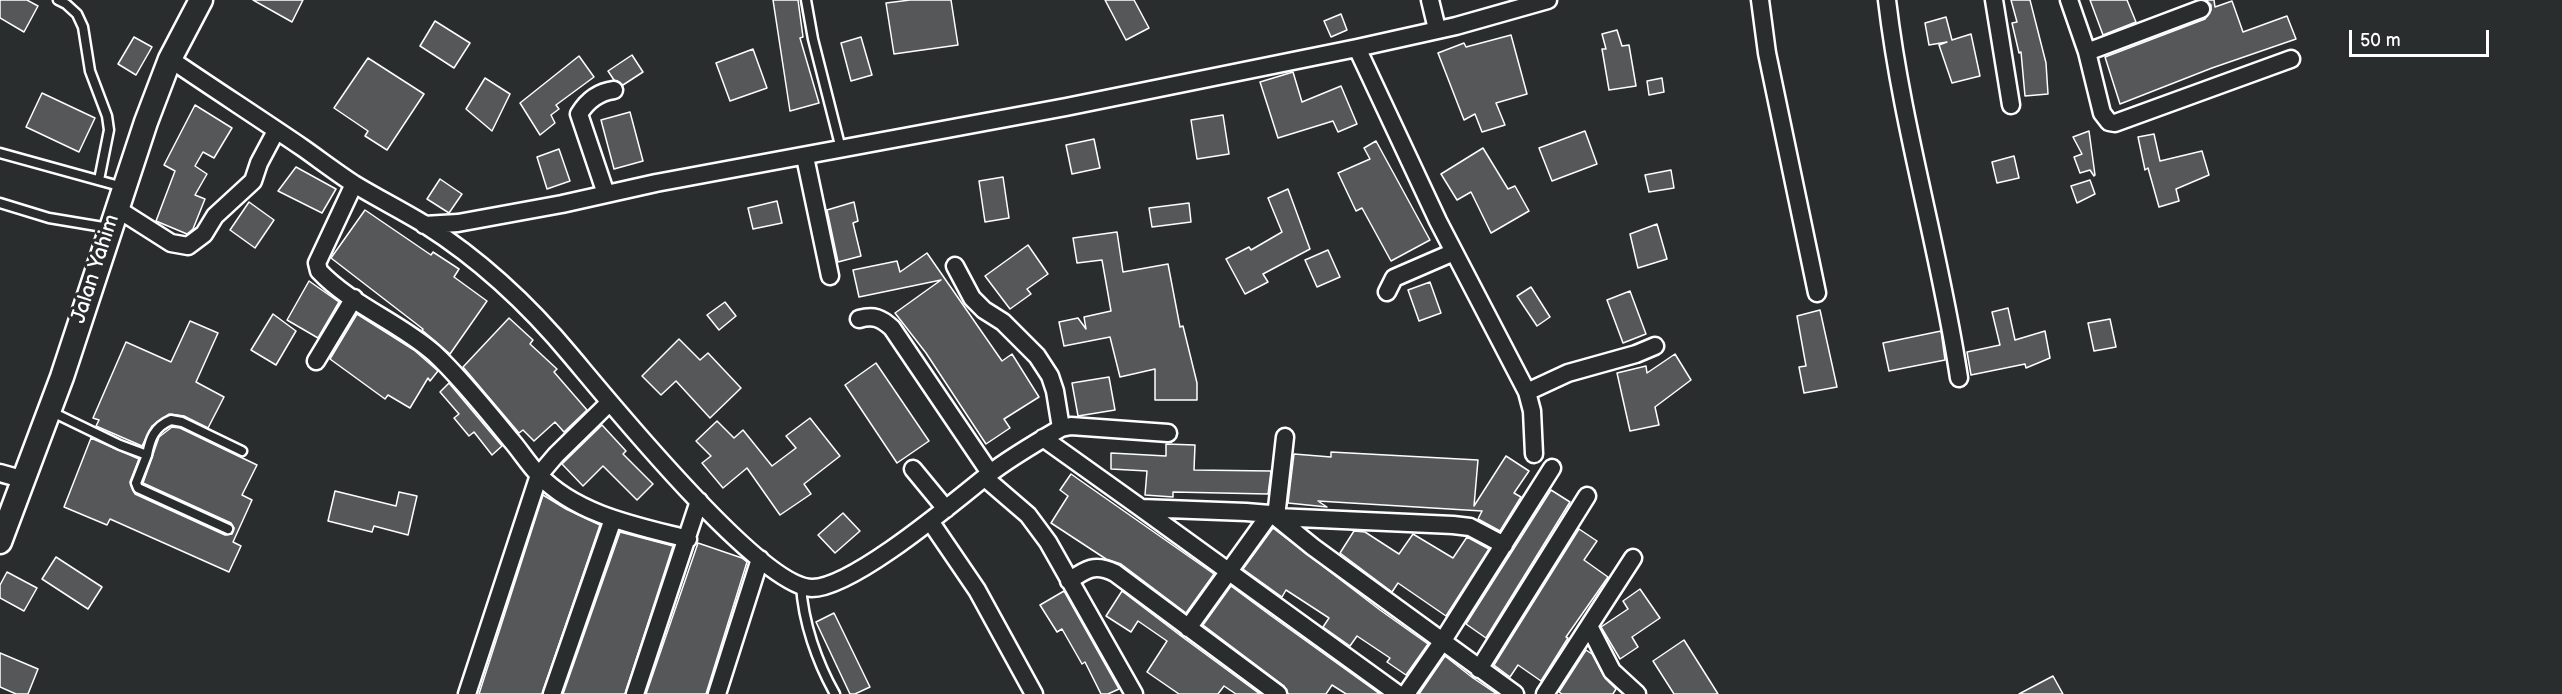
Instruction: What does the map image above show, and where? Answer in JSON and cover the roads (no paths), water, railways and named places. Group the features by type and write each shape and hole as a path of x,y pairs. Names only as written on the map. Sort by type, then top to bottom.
{"street":[{"name":"Jalan Yahim","path":"0,542 50,411 116,208 170,59 201,0"},
{"path":"1430,0 1437,29"},
{"path":"424,225 458,223 656,183 1066,107 1357,48 1548,0"},
{"path":"1760,0 1767,53 1817,294"},
{"path":"1887,0 1916,167 1949,313 1959,378"},
{"path":"1994,0 2012,105"},
{"path":"2069,0 2087,52 2102,113 2109,122 2115,123 2291,59"},
{"path":"2087,52 2201,9"},
{"path":"1357,48 1406,155 1527,392 1532,411 1534,454"},
{"path":"170,59 354,184 424,225 482,266 531,308 609,403 699,501 760,559 781,575 801,585 813,588 854,572 930,520 988,475 1061,428 1071,426 1168,433"},
{"path":"606,194 579,114 598,94 614,90"},
{"path":"116,208 171,243 188,246 204,234 215,216 253,181 259,163 276,131"},
{"path":"805,157 830,276"},
{"path":"354,184 317,263 323,276 407,331 436,355 510,439 539,476 563,495 613,519 688,539"},
{"path":"1387,292 1394,278 1454,252"},
{"path":"956,266 972,298 984,310 1003,322 1038,356 1050,376 1055,391 1061,428"},
{"path":"316,361 354,298"},
{"path":"859,320 871,316 882,319 892,328 988,475 1028,515 1048,542 1134,693"},
{"path":"1527,392 1568,373 1636,354 1655,345"},
{"path":"467,694 539,476 556,455 609,403"},
{"path":"1188,628 1227,571 1273,515 1285,437"},
{"path":"1043,438 1398,694"},
{"path":"1406,694 1442,642 1552,468"},
{"path":"913,469 946,508"},
{"path":"0,472 25,480"},
{"path":"1479,669 1587,496"},
{"path":"635,694 699,501"},
{"path":"1141,508 1462,526 1482,532 1504,545"},
{"path":"1273,515 1313,547 1515,694"},
{"path":"552,694 613,519"},
{"path":"930,520 977,590 1034,694"},
{"path":"1545,694 1633,558"},
{"path":"717,694 760,559"},
{"path":"1069,580 1088,567 1104,568 1278,694"},
{"path":"1589,626 1612,671 1636,694"}],"lane":[{"path":"0,202 49,218 116,208 99,180 109,130 107,116 90,70 83,27 77,14 66,3 58,0"},
{"path":"806,0 813,39 841,150"},
{"path":"0,153 99,180"},
{"path":"50,411 120,445 147,455"},
{"path":"228,530 138,488 136,483 150,440 157,428 171,420 182,422 242,451"},
{"path":"801,585 802,605 807,623 835,694"}]}
